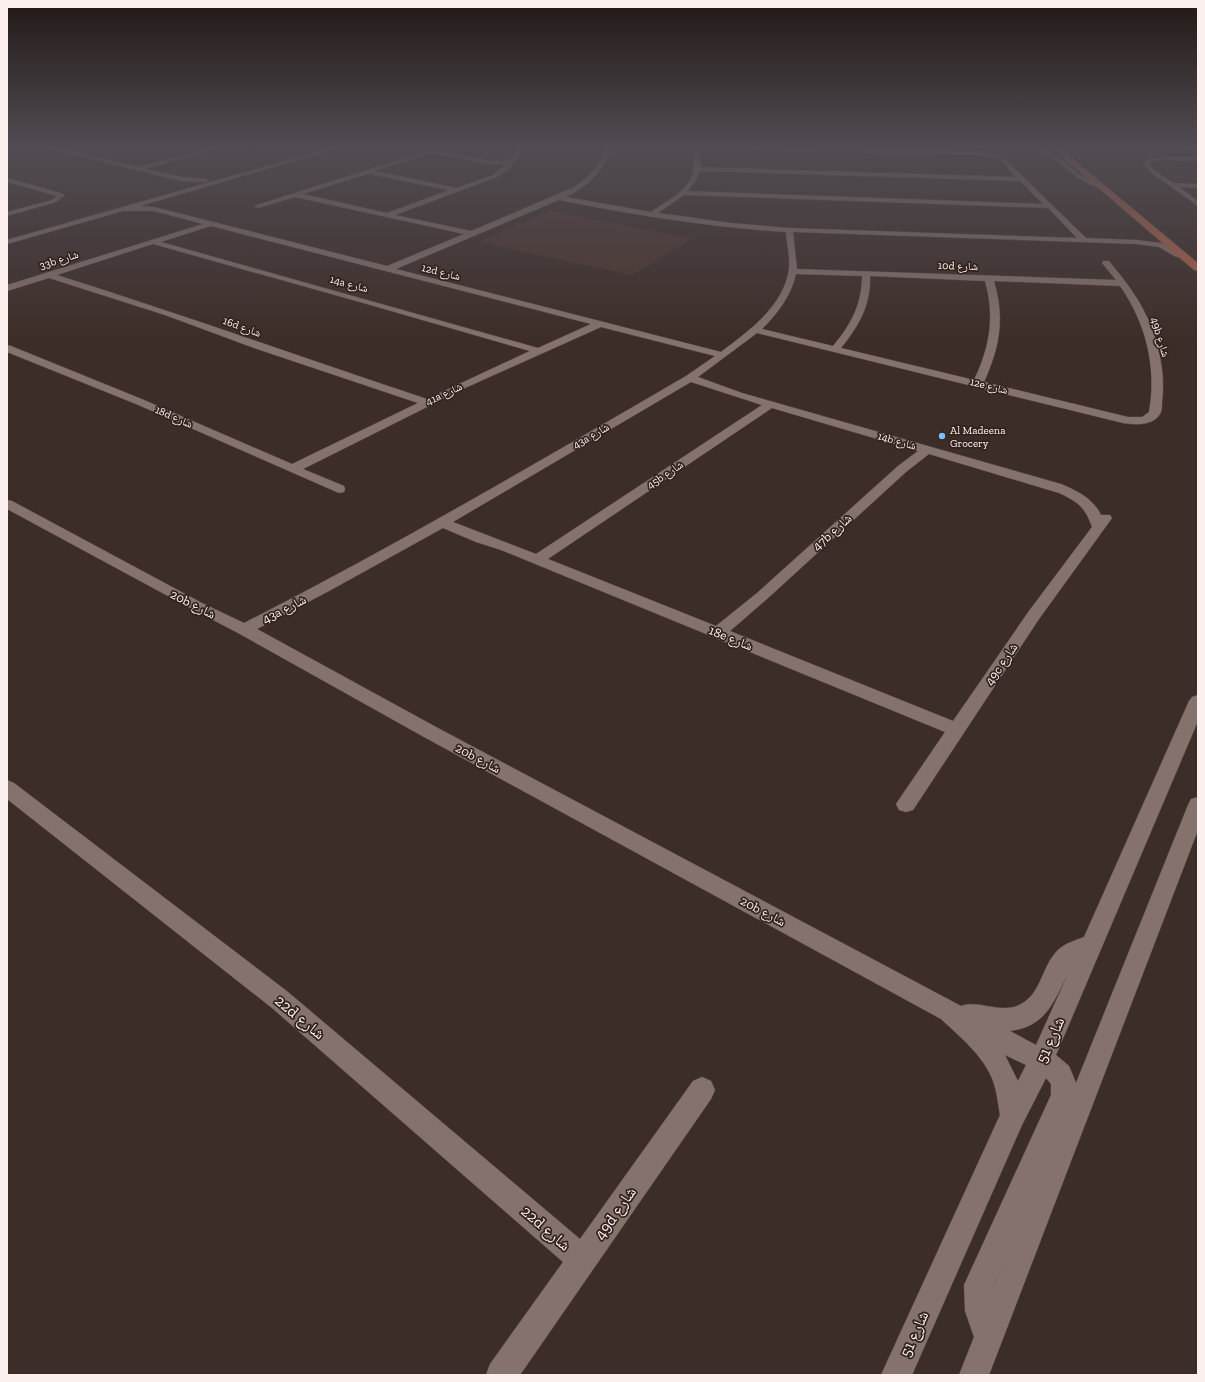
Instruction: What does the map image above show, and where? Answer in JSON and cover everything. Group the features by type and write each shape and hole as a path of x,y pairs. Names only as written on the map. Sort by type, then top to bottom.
{"main road":[{"path":"1133,212 1198,268"}],"street":[{"path":"7,236 87,212"},
{"path":"7,242 110,212"},
{"path":"7,246 99,218 111,212"},
{"name":"12d شارع","path":"167,212 722,356"},
{"path":"376,212 472,234"},
{"path":"388,215 395,212"},
{"path":"388,270 525,212"},
{"path":"638,212 725,226 789,230 1129,241 1161,245 1176,254 1185,257"},
{"path":"651,215 655,212"},
{"path":"1057,212 1083,239"},
{"name":"33b شارع","path":"7,288 210,224"},
{"path":"1129,241 1146,240 1154,237 1154,234 1147,228 1149,226"},
{"name":"43a شارع","path":"249,632 324,588 447,520 687,379 722,356 756,330 782,299 793,271 789,230"},
{"name":"14a شارع","path":"153,242 370,302 538,351"},
{"name":"49b شارع","path":"1106,263 1132,298 1141,315 1155,356 1158,389 1156,411 1153,416 1142,420"},
{"name":"10d شارع","path":"793,271 1121,283"},
{"path":"835,349 849,332 859,316 865,301 867,286 866,273"},
{"name":"16d شارع","path":"48,275 168,312 261,347 426,402"},
{"path":"978,383 988,363 994,344 996,325 996,308 989,278"},
{"name":"41a شارع","path":"292,469 426,402 599,324"},
{"name":"12e شارع","path":"756,330 1119,418 1142,420"},
{"name":"18d شارع","path":"7,348 140,402 339,489"},
{"name":"14b شارع","path":"687,379 1056,487 1095,506"},
{"name":"45b شارع","path":"542,562 588,527 743,423 766,403"},
{"name":"47b شارع","path":"724,636 762,596 902,469 921,448"},
{"name":"20b شارع","path":"7,504 197,606 249,632 949,1011 974,1033 992,1056 1005,1081 1013,1116"},
{"name":"49c شارع","path":"906,804 1034,615 1098,526 1105,520 1105,515 1095,506"},
{"name":"18e شارع","path":"447,520 481,539 542,562 956,730"},
{"name":"شارع 51","path":"896,1375 1013,1116 1042,1060 1198,701"},
{"name":"22d شارع","path":"7,788 280,1000 583,1260"},
{"path":"974,1375 1198,805"},
{"name":"20b شارع","path":"949,1011 986,1019 1001,1020 1027,1014 1037,1006 1044,997 1061,964 1067,956 1076,950 1091,946"},
{"path":"949,1011 1042,1060 1059,1072 1064,1080 1064,1096 980,1285 979,1305 981,1318 989,1336"},
{"name":"49d شارع","path":"501,1375 702,1090"}],"shaded area":[{"path":"546,212 562,212 693,239 632,275 478,242"}],"place":[{"name":"Al Madeena Grocery","path":"942,436"}]}
